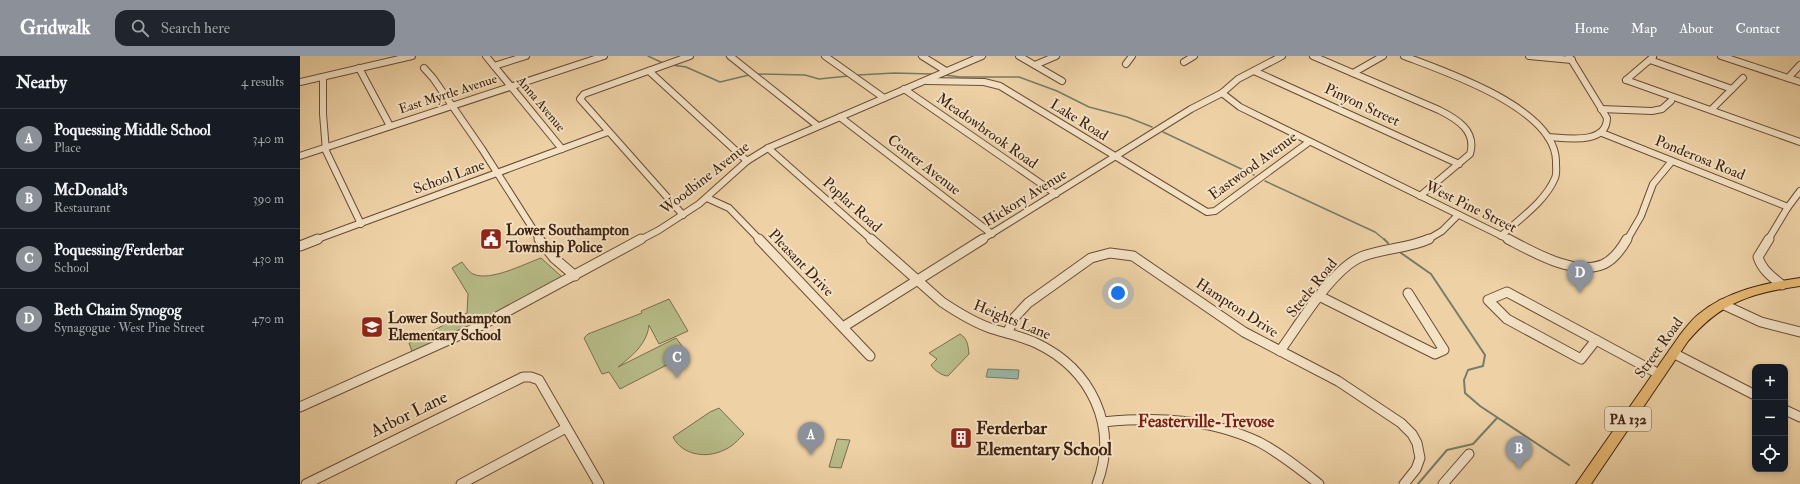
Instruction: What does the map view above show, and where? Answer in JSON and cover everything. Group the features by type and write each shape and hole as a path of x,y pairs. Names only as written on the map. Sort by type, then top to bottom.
{"main road":[{"name":"Street Road","path":"1583,484 1684,338 1702,318 1722,304 1744,294 1782,284 1800,282"}],"street":[{"path":"300,82 412,56"},
{"name":"Anna Avenue","path":"486,56 562,149"},
{"path":"494,66 526,56"},
{"name":"East Myrtle Avenue","path":"300,156 604,56"},
{"path":"683,215 580,99 581,96 690,56"},
{"path":"730,56 818,126"},
{"path":"825,56 884,98"},
{"path":"922,56 946,72"},
{"name":"Woodbine Avenue","path":"300,407 466,333 575,276 683,215 707,198 747,161 768,148 982,56"},
{"path":"1019,56 1062,81"},
{"path":"1035,65 1056,56"},
{"path":"1126,64 1132,56"},
{"path":"1184,62 1194,56"},
{"name":"Hickory Avenue","path":"843,327 1191,109 1222,93 1238,79 1282,56"},
{"path":"1313,56 1439,110 1461,123 1471,136 1473,146 1470,154 1420,196"},
{"path":"1353,73 1383,56"},
{"path":"1404,56 1499,95 1528,115 1548,137 1557,157 1556,177 1549,190 1501,236"},
{"path":"1529,56 1570,58 1608,122 1602,133 1576,138 1548,137"},
{"path":"1721,56 1800,82"},
{"path":"1732,89 1652,58 1626,80 1800,142"},
{"path":"1788,78 1800,65"},
{"path":"360,68 369,89 390,126"},
{"path":"424,68 433,78 497,173 540,241 554,258 575,276"},
{"path":"649,71 747,161"},
{"name":"Pinyon Street","path":"1254,71 1459,164"},
{"path":"323,77 323,114 326,151 361,224"},
{"path":"1711,110 1742,78"},
{"name":"Lake Road","path":"925,81 984,82 1000,86 1204,211 1211,212"},
{"name":"Meadowbrook Road","path":"904,89 1056,194"},
{"name":"West Pine Street","path":"1222,93 1240,107 1501,236 1562,264 1588,268 1606,263 1633,231 1642,214 1653,184 1672,161"},
{"path":"1601,109 1652,111 1662,109 1671,101"},
{"name":"Center Avenue","path":"840,117 992,234"},
{"name":"School Lane","path":"300,246 608,132"},
{"name":"Ponderosa Road","path":"1602,133 1788,207"},
{"name":"Eastwood Avenue","path":"1211,212 1215,211 1310,142"},
{"name":"Poplar Road","path":"768,148 917,281"},
{"path":"1782,284 1764,270 1760,265 1758,257 1788,207 1799,193"},
{"name":"Pleasant Drive","path":"707,198 729,208 870,356"},
{"name":"Steele Road","path":"1280,351 1342,272 1357,260 1380,251 1430,239 1458,215"},
{"name":"Hampton Drive","path":"1007,333 1021,310 1036,297 1091,258 1103,254 1118,253 1140,260 1244,332 1338,381 1401,423 1408,429 1417,443 1420,458 1416,469 1404,484"},
{"name":"Heights Lane","path":"917,281 942,302 966,318 984,326 1029,340 1045,347 1066,361 1078,373 1093,394 1103,422 1106,444 1104,462 1097,484"},
{"path":"1596,340 1581,359 1507,319 1488,300 1507,292 1596,340 1659,374"},
{"path":"1321,297 1434,354 1444,350 1408,293"},
{"path":"1722,304 1761,322 1800,332"},
{"path":"1674,353 1752,393"},
{"name":"Arbor Lane","path":"306,484 522,377 528,376 539,380 566,428"},
{"path":"1788,411 1800,417"},
{"path":"1103,422 1157,418 1180,419 1212,425 1234,432 1261,444 1279,454 1319,484"},
{"path":"461,484 566,428 598,484"},
{"path":"1443,484 1469,454"}],"green space":[{"path":"541,258 562,277 489,319 413,354 409,343 467,313 468,294 452,268 462,262 473,274 488,276 507,271"},
{"path":"669,299 688,331 659,344 649,325 648,332 642,344 618,367 676,338 688,354 620,389 609,372 602,374 584,338 588,334 642,313 641,311"},
{"path":"960,334 966,340 969,354 948,376 943,375 936,371 931,365 937,359 929,353"},
{"path":"719,408 744,434 735,443 727,449 717,453 702,455 688,451 677,443 673,437 710,412"},
{"path":"837,439 850,440 841,468 829,467"}],"shaded area":[{"path":"988,369 1019,370 1018,379 986,377"}],"waterway":[{"path":"648,56 663,63"},
{"path":"672,65 686,67 720,82 749,75"},
{"path":"858,75 894,73 932,74"},
{"path":"758,74 805,75 819,79 848,76"},
{"path":"944,75 960,77 1019,77 1057,91 1089,107 1127,117 1152,127"},
{"path":"1163,132 1254,175"},
{"path":"1265,181 1375,232 1385,240"},
{"path":"1385,240 1388,243"},
{"path":"1401,253 1431,274 1485,355 1483,366 1468,370 1464,380 1465,393 1480,406 1569,465"},
{"path":"1418,484 1447,450 1473,444 1497,418"}],"place":[{"name":"Lower Southampton Township Police","path":"491,239"},
{"name":"Beth Chaim Synogog","path":"1580,293"},
{"name":"Lower Southampton Elementary School","path":"372,327"},
{"name":"Poquessing/Ferderbar","path":"677,378"},
{"name":"Ferderbar Elementary School","path":"961,438"},
{"name":"Poquessing Middle School","path":"811,455"},
{"name":"McDonald's","path":"1519,469"}],"district":[{"name":"Feasterville-Trevose","path":"1206,421"}]}
